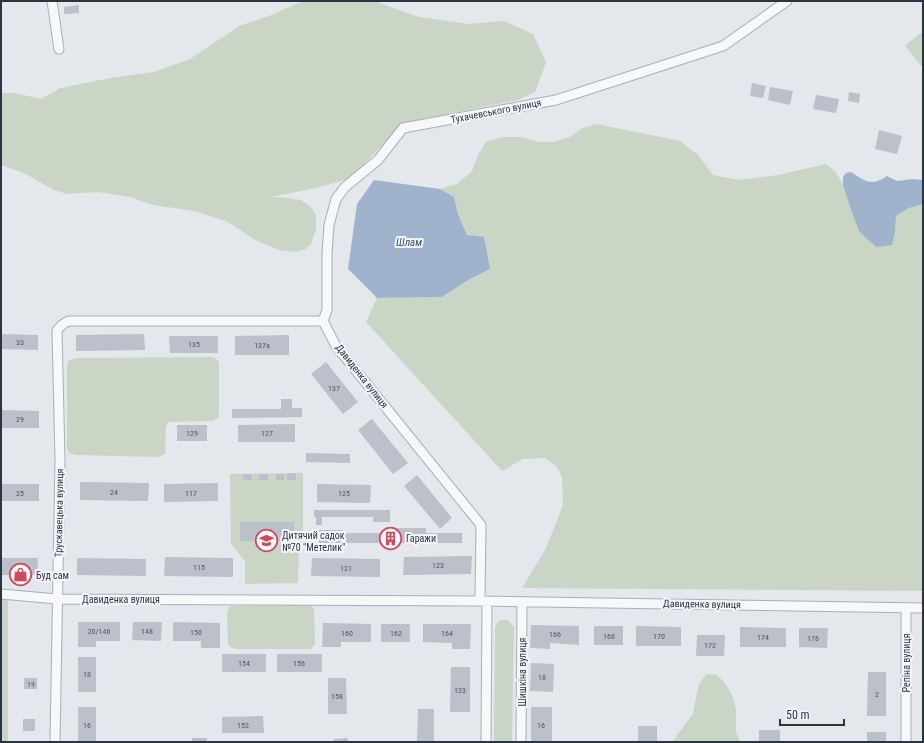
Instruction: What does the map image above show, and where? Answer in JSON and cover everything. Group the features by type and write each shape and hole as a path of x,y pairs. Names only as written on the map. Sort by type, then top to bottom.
{"street":[{"path":"52,1 58,49"},
{"name":"Тухачевського вулиця","path":"323,321 327,310 327,254 329,225 336,200 345,187 378,160 403,128 556,100 723,46 787,1"},
{"name":"Трускавецька вулиця","path":"55,742 60,460 57,331 61,325 69,321 323,321"},
{"name":"Давиденка вулиця","path":"323,321 336,346 481,525 484,601"},
{"name":"Давиденка вулиця","path":"1,594 57,599 484,601 923,608"},
{"path":"484,601 486,742"},
{"name":"Шишкiна вулиця","path":"521,742 522,602"},
{"name":"Репiна вулиця","path":"906,608 906,742"}],"green space":[{"path":"303,1 374,1 419,17 469,24 504,21 533,34 546,62 535,92 518,100 403,123 351,178 316,188 271,197 301,200 310,206 316,215 316,229 311,244 306,249 296,252 279,250 255,240 228,222 195,211 153,205 130,197 98,192 67,194 54,190 24,173 1,165 1,93 15,93 41,99 60,88 110,78 154,72 190,59 239,26 269,16"},
{"path":"923,31 923,68 905,46"},
{"path":"597,124 680,141 698,155 713,175 739,180 778,175 826,164 836,172 843,185 859,231 895,232 896,216 909,208 923,204 923,591 522,588 546,548 563,505 562,477 556,466 545,458 523,459 502,471 366,322 377,298 442,297 470,279 490,269 467,235 458,214 454,197 440,189 457,184 472,171 478,155 486,142 502,137 521,137 539,142 553,142 570,137 582,128"},
{"path":"76,358 215,358 219,362 218,418 212,421 168,422 166,427 165,454 158,457 76,455 69,453 67,449 67,365 69,360"},
{"path":"303,473 303,539 299,546 298,583 245,584 245,561 231,544 230,474"},
{"path":"1,597 8,597 8,742 1,742"},
{"path":"311,605 314,609 315,644 311,649 237,649 230,647 228,644 227,612 229,607"},
{"path":"501,620 508,620 514,627 512,742 494,742 495,627"},
{"path":"707,674 717,675 730,691 736,710 736,732 740,742 672,742 693,714 700,682"}],"water":[{"path":"851,172 868,182 877,181 887,176 897,181 913,179 923,180 923,204 909,208 896,216 892,245 876,247 859,231 843,185 843,177 846,173"},
{"name":"Шлам","path":"374,180 440,189 454,197 458,214 467,235 484,237 490,269 470,279 442,297 377,298 348,269 357,204"}],"building":[{"path":"79,5 79,13 64,14 64,7"},
{"path":"752,83 766,86 763,98 750,96"},
{"path":"770,87 793,91 790,105 768,100"},
{"path":"849,92 860,94 859,103 848,101"},
{"path":"816,95 839,99 836,113 813,109"},
{"path":"879,130 902,136 897,154 875,149"},
{"path":"1,334 38,335 38,350 1,349"},
{"path":"144,334 145,350 76,351 76,335"},
{"path":"289,335 289,355 235,355 235,336"},
{"path":"169,336 218,336 218,353 170,353"},
{"path":"326,362 358,402 343,414 311,374"},
{"path":"281,399 292,399 292,408 302,408 302,417 232,418 232,409 281,409"},
{"path":"1,410 39,411 39,428 1,428"},
{"path":"372,419 408,463 393,474 358,430"},
{"path":"295,424 295,442 238,442 238,425"},
{"path":"177,425 207,425 207,441 177,441"},
{"path":"306,453 350,454 350,463 306,462"},
{"path":"296,473 296,480 287,480 287,474"},
{"path":"243,474 251,474 252,480 243,480"},
{"path":"259,474 268,474 268,480 259,480"},
{"path":"276,474 284,474 284,480 276,480"},
{"path":"417,475 452,518 440,529 404,486"},
{"path":"80,482 149,483 148,501 80,500"},
{"path":"218,483 218,501 164,502 164,484"},
{"path":"1,484 39,484 39,501 1,501"},
{"path":"317,484 371,485 370,503 317,502"},
{"name":"Гаражи","path":"314,510 390,510 390,522 373,522 373,517 322,517 322,525 316,525"},
{"path":"240,522 294,522 294,541 240,541"},
{"name":"Гаражи","path":"395,528 426,528 426,533 462,533 462,543 319,543 319,530 343,530 343,533 395,533"},
{"path":"472,556 471,574 403,575 404,557"},
{"path":"165,557 233,558 233,577 164,576"},
{"path":"1,558 38,558 37,575 1,575"},
{"path":"77,558 146,559 146,576 77,575"},
{"path":"312,558 380,559 380,577 311,576"},
{"path":"78,622 120,622 120,641 96,641 96,647 78,647"},
{"path":"133,622 162,622 161,641 132,640"},
{"path":"173,622 220,623 220,648 201,648 201,641 173,641"},
{"path":"323,623 371,624 371,642 341,642 341,647 322,647"},
{"path":"381,624 410,624 410,642 381,642"},
{"path":"423,624 471,624 470,649 452,649 452,643 423,642"},
{"path":"531,625 579,626 579,645 550,643 550,649 530,648"},
{"path":"594,626 623,626 623,645 594,645"},
{"path":"636,626 681,627 681,646 636,646"},
{"path":"740,627 786,628 786,647 740,647"},
{"path":"799,628 828,628 827,648 799,647"},
{"path":"697,635 725,635 724,656 696,656"},
{"path":"222,654 266,654 266,672 222,672"},
{"path":"277,654 322,654 322,672 277,672"},
{"path":"78,657 96,657 96,692 78,692"},
{"path":"531,663 554,664 553,692 530,691"},
{"path":"451,667 470,667 470,712 450,712"},
{"path":"868,672 886,672 886,716 867,716"},
{"path":"24,678 37,678 37,689 24,689"},
{"path":"328,678 346,678 347,714 328,714"},
{"path":"78,707 96,707 96,742 78,742"},
{"path":"531,707 552,707 552,742 531,742"},
{"path":"418,709 434,709 434,742 417,742"},
{"path":"263,716 264,733 222,733 222,717"},
{"path":"23,719 35,719 35,731 23,731"},
{"path":"638,726 657,726 657,742 638,742"},
{"path":"759,730 780,730 780,742 759,742"},
{"path":"867,732 886,732 886,742 867,742"},
{"path":"192,738 207,738 207,742 192,742"},
{"path":"347,738 348,742 334,742 334,739"}],"place":[{"name":"Гаражи","path":"391,538"},
{"name":"Дитячий садок №70 \"Метелик\"","path":"267,541"},
{"name":"Буд сам","path":"20,575"}]}
